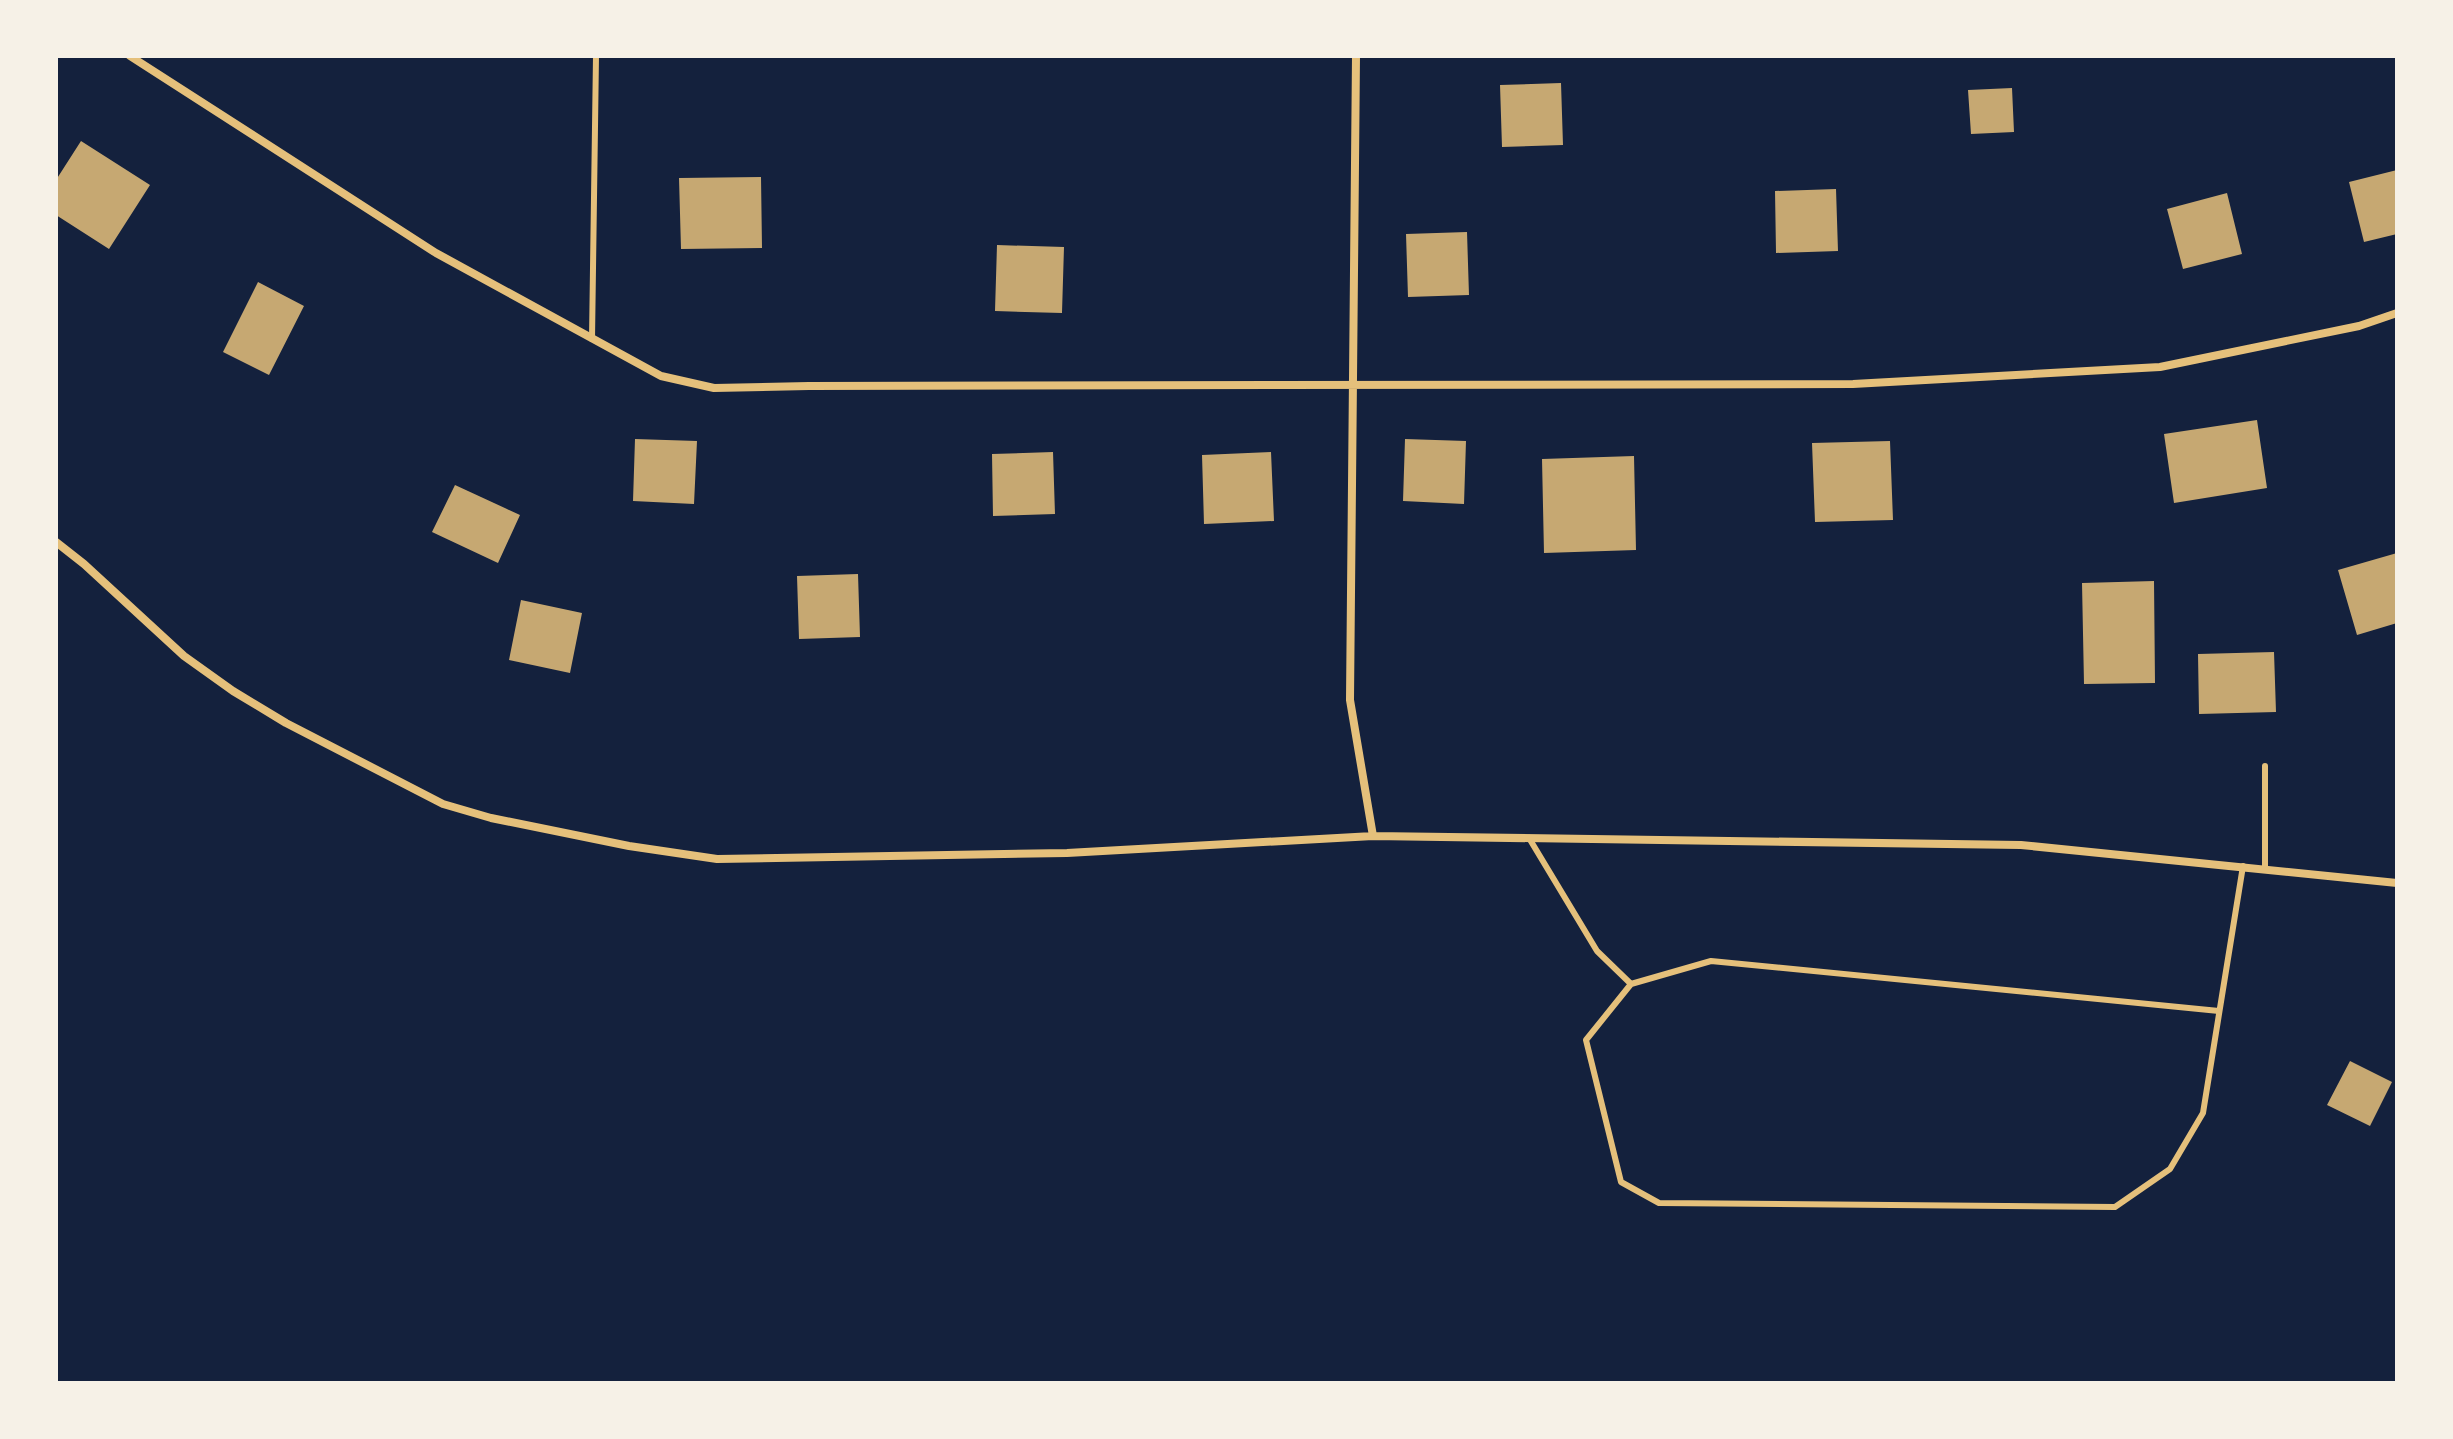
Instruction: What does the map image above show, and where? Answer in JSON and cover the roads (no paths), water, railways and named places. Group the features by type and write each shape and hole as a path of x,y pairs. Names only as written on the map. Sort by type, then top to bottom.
{"street":[{"path":"130,56 436,253 661,376 714,388 1853,384 2160,367 2359,326 2397,313"},
{"path":"1356,56 1350,700 1373,836"},
{"path":"56,542 184,656 233,691 286,723 443,804 491,818 629,846 717,859 1067,853 1373,836 2021,845 2397,883"}],"lane":[{"path":"592,339 596,56"},
{"path":"2265,766 2265,868"},
{"path":"1529,838 1597,951 1631,984"},
{"path":"2219,1011 1711,961 1631,984 1586,1040 1621,1182 1659,1203 2115,1207 2170,1169 2203,1113 2243,866"}]}
